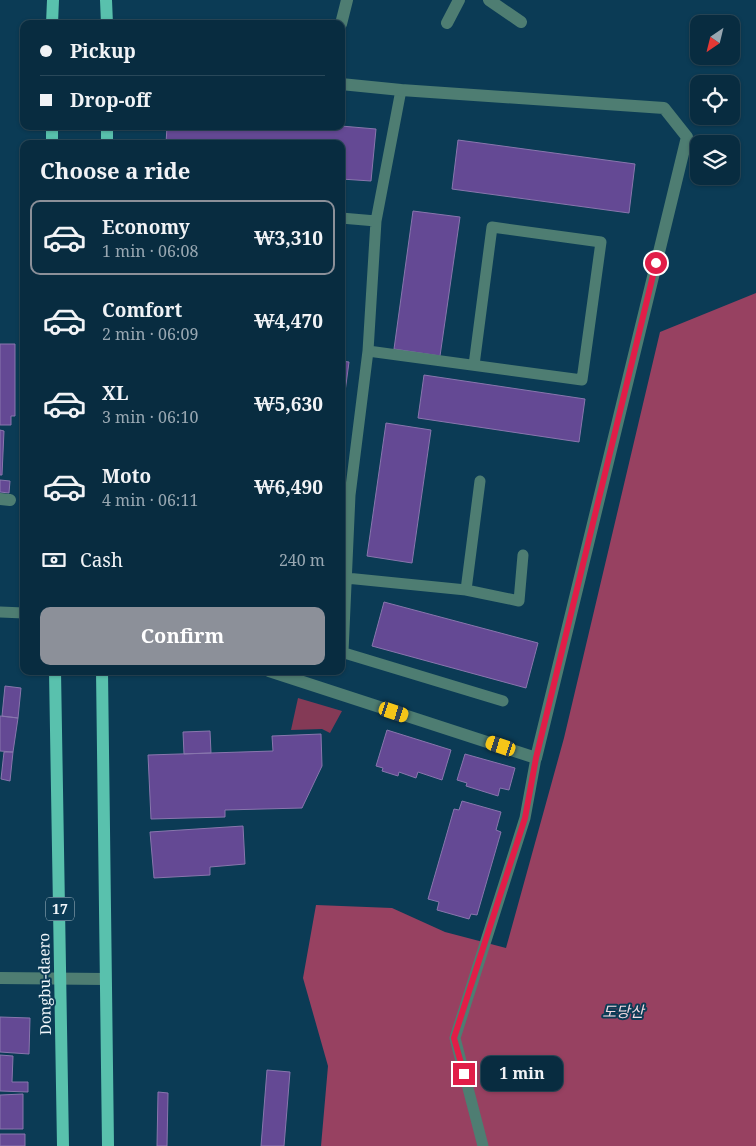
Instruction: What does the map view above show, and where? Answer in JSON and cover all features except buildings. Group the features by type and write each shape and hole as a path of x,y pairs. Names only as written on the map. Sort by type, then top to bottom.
{"main road":[{"path":"52,20 53,0"},
{"path":"106,0 107,20"},
{"name":"Dongbu-daero","path":"55,675 63,1146"},
{"path":"102,675 108,1146"}],"street":[{"path":"342,20 347,0"},
{"path":"447,22 459,0"},
{"path":"489,0 521,22"},
{"path":"281,675 536,758 687,137 664,108 345,84"},
{"path":"0,978 61,977 105,979"}],"lane":[{"path":"345,596 346,495 368,351 376,221 401,90"},
{"path":"345,218 376,221"},
{"path":"368,351 582,380 601,242 492,227 474,365"},
{"path":"466,590 480,481"},
{"path":"346,578 466,590 519,601 523,555"},
{"path":"0,612 20,613"},
{"path":"345,653 504,702"},
{"path":"483,1146 454,1038 525,818 536,758"}],"shaded area":[{"path":"298,698 342,711 330,733 322,729 291,730"}],"green space":[{"name":"도당산","path":"756,293 756,1146 321,1146 328,1066 303,978 316,905 392,908 445,932 506,948 564,738 660,332"}],"route":[{"path":"464,1074 454,1038 525,818 536,758 656,263"}]}
